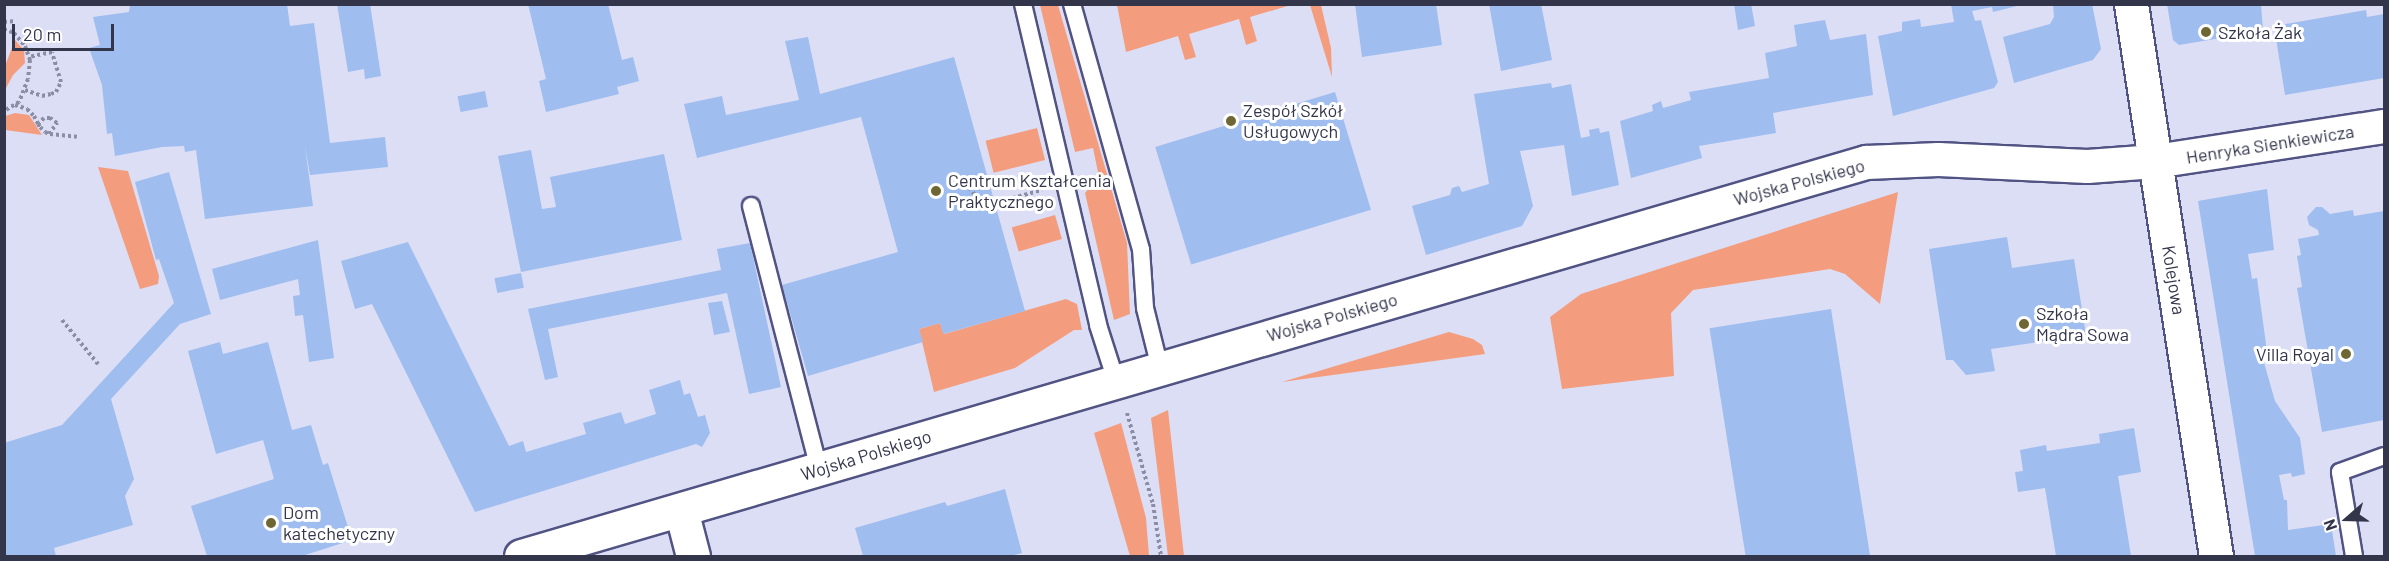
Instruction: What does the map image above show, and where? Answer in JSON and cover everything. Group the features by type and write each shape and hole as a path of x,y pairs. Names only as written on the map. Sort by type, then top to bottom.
{"main road":[{"name":"Kolejowa","path":"2131,4 2216,556"},
{"name":"Henryka Sienkiewicza","path":"2156,161 2385,126"},
{"name":"Wojska Polskiego","path":"521,556 819,469 1120,394 1160,368 1866,162 1938,159 2087,166 2156,161"},
{"path":"681,510 693,556"}],"lane":[{"path":"1023,4 1098,325 1120,394"},
{"path":"1072,4 1141,249 1145,308 1160,368"},
{"path":"751,206 819,469"},
{"path":"2354,556 2340,472 2385,456"}],"path":[{"path":"4,22 16,21"},
{"path":"4,29 14,33 25,46 29,57 25,90 19,102 4,111"},
{"path":"25,90 42,96 51,94 56,92 61,82 52,52 29,57"},
{"path":"14,105 27,109 49,134 77,137"},
{"path":"38,124 44,118 54,119 57,123 49,134"},
{"path":"965,183 984,206 1065,184"},
{"path":"62,320 98,364"},
{"path":"1120,394 1153,504 1161,556"}],"shaded area":[{"path":"1117,4 1291,5 1250,17 1257,41 1246,45 1239,19 1189,34 1196,57 1185,60 1178,36 1126,52"},
{"path":"1040,5 1058,5 1127,243 1130,314 1114,320 1085,193 1099,177 1093,148 1075,152"},
{"path":"1310,5 1321,5 1331,48 1332,77"},
{"path":"15,40 24,50 25,63 13,75 5,90 5,66"},
{"path":"15,113 29,115 42,135 5,130 5,116"},
{"path":"1037,128 1045,160 994,173 986,141"},
{"path":"98,167 128,171 159,276 158,284 140,289"},
{"path":"1898,192 1880,304 1845,274 1830,269 1693,290 1671,313 1674,376 1562,389 1550,317 1581,294"},
{"path":"1055,215 1062,239 1019,251 1012,227"},
{"path":"1066,299 1077,304 1082,330 1074,330 1015,368 934,392 919,329 940,323 944,334"},
{"path":"1449,332 1473,339 1482,345 1485,354 1282,382"},
{"path":"1168,410 1184,556 1168,556 1151,418"},
{"path":"1121,423 1146,518 1149,556 1130,556 1094,433"}],"building":[{"path":"130,4 287,4 290,26 314,23 330,143 385,137 388,167 310,175 305,146 313,206 205,219 196,150 185,152 184,146 162,147 115,156 112,133 107,134 102,85 89,48 100,45 93,17 129,12"},
{"path":"337,4 370,4 381,76 365,79 364,69 348,72"},
{"path":"528,4 608,4 622,60 633,57 639,81 617,87 619,94 546,112 539,81 546,79"},
{"path":"1355,4 1436,4 1442,45 1362,57"},
{"path":"1489,4 1541,4 1552,60 1501,71"},
{"path":"1734,4 1751,4 1755,26 1738,30"},
{"path":"1951,4 2025,4 1993,12 1992,7 1972,11 1975,21 1981,20 1998,82 1994,88 1893,116 1878,36 1902,31 1902,22 1920,19 1921,27 1954,22"},
{"path":"2053,4 2092,4 2101,49 2093,60 2014,83 2003,37 2050,24 2054,17"},
{"path":"2167,4 2261,4 2263,31 2179,45 2173,40"},
{"path":"2366,10 2367,17 2384,14 2384,78 2285,95 2274,26"},
{"path":"1825,20 1830,40 1866,34 1873,95 1773,113 1776,133 1699,146 1702,158 1631,178 1620,121 1653,111 1652,105 1661,101 1663,108 1691,100 1689,92 1769,78 1765,53 1797,46 1794,25"},
{"name":"Centrum Kształcenia Praktycznego","path":"808,37 820,94 954,57 1025,311 943,334 940,323 919,329 923,342 808,376 782,285 898,252 861,117 697,158 684,104 722,96 726,115 799,100 785,41"},
{"path":"1551,83 1552,88 1571,84 1581,138 1590,136 1589,130 1599,128 1600,133 1609,131 1619,185 1572,196 1564,145 1520,151 1533,206 1522,226 1426,255 1412,206 1450,195 1452,188 1459,186 1462,192 1489,184 1474,94"},
{"path":"485,91 488,107 461,112 458,96"},
{"path":"1335,92 1371,210 1191,265 1155,147"},
{"path":"531,150 542,209 556,207 550,177 664,154 682,240 521,272 498,156"},
{"path":"169,172 211,314 180,324 111,399 134,479 125,496 133,525 54,548 56,556 4,556 4,443 62,425 174,303 159,259 156,260 135,182"},
{"path":"2267,189 2274,250 2248,254 2252,279 2257,278 2268,359 2263,359 2275,401 2300,438 2305,474 2292,477 2291,473 2279,475 2284,500 2287,500 2288,530 2331,524 2336,556 2255,556 2198,201"},
{"name":"Villa Royal","path":"2316,207 2322,207 2330,214 2353,210 2354,216 2384,211 2384,420 2322,432 2297,288 2302,287 2297,256 2301,255 2298,239 2319,235 2318,230 2309,225 2307,217"},
{"path":"2007,237 2012,268 2074,259 2086,335 1991,349 1995,371 1966,375 1953,360 1946,360 1929,249"},
{"path":"318,240 334,358 309,362 303,315 295,316 293,296 300,295 298,279 220,300 212,269"},
{"path":"408,242 509,446 523,441 526,452 586,434 583,423 621,412 625,424 656,414 649,390 680,380 684,395 690,393 698,417 705,415 710,433 702,447 696,444 475,512 372,304 355,309 341,261"},
{"path":"750,243 781,387 749,394 727,293 548,329 558,377 545,380 528,309 721,270 717,249"},
{"path":"521,273 524,288 497,293 494,278"},
{"path":"722,301 730,332 714,335 708,303"},
{"path":"1831,309 1870,556 1746,556 1710,328"},
{"path":"220,342 223,354 268,342 292,430 311,425 323,465 328,463 352,540 302,556 207,556 191,506 274,479 263,440 216,454 188,351"},
{"path":"2134,428 2141,472 2118,476 2131,556 2056,556 2045,488 2018,492 2015,472 2023,471 2020,450 2046,445 2047,451 2100,443 2099,434"},
{"path":"1005,489 1022,553 1010,556 863,556 855,528 945,502 947,506"}],"place":[{"name":"Szkoła Żak","path":"2206,32"},
{"name":"Zespół Szkół Usługowych","path":"1231,121"},
{"name":"Centrum Kształcenia Praktycznego","path":"936,191"},
{"name":"Szkoła Mądra Sowa","path":"2024,324"},
{"name":"Villa Royal","path":"2346,354"},
{"name":"Dom katechetyczny","path":"271,523"}]}
